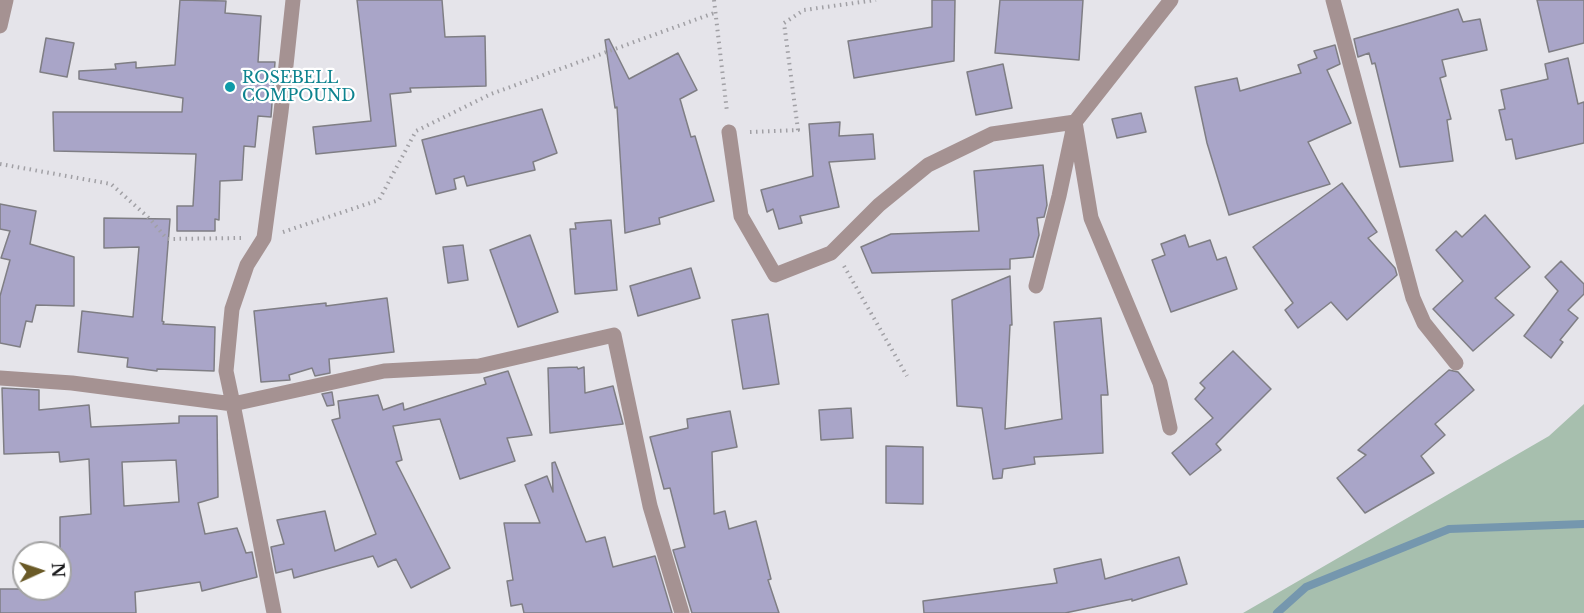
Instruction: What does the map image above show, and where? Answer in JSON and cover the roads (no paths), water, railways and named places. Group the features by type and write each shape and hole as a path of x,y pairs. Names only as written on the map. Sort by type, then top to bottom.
{"street":[{"path":"0,26 6,0"},
{"path":"274,613 226,371 232,309 247,265 264,238 293,0"},
{"path":"1036,286 1075,122 1171,0"},
{"path":"1333,0 1413,298 1424,323 1456,363"},
{"path":"729,132 741,216 775,275 831,253 879,205 928,165 992,134 1075,122"},
{"path":"1075,122 1091,219 1160,383 1170,428"},
{"path":"0,378 72,383 233,404 384,371 479,366 614,335 650,506 682,613"}],"waterway":[{"path":"1277,613 1306,587 1449,529 1584,524"}],"place":[{"name":"ROSEBELL COMPOUND","path":"230,87"}]}
